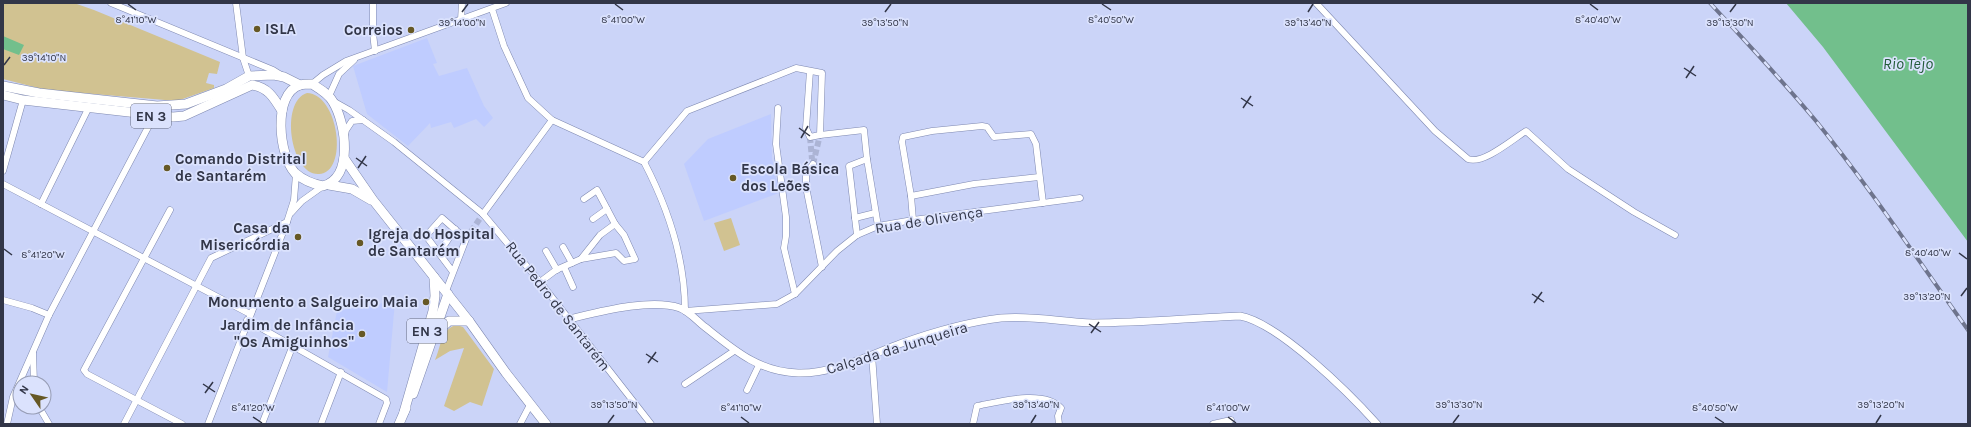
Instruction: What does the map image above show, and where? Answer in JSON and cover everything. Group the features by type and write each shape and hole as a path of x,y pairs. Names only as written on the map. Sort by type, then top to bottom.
{"main road":[{"name":"EN 3","path":"3,86 39,93 157,106 172,106 186,104 223,90 249,76 269,75 284,77 300,85"},
{"path":"300,85 312,84 331,99 340,118 344,142 344,158 335,180 326,186"},
{"name":"EN 3","path":"3,95 23,100 173,118 184,116 252,85 260,86 266,89 282,111"},
{"name":"EN 3","path":"296,174 292,168 284,147 282,111 283,104 290,91 300,85"},
{"path":"344,158 373,200 469,321 530,405 546,424"},
{"path":"296,174 310,183 352,189 373,200"},
{"name":"EN 3","path":"404,412 433,311 435,296 434,277"},
{"name":"EN 3","path":"399,424 416,387 447,293"},
{"path":"434,335 449,321 469,321"}],"street":[{"path":"111,3 273,70 284,77"},
{"path":"236,3 243,58 249,76"},
{"path":"373,3 373,33 375,51"},
{"path":"461,20 462,3"},
{"path":"312,84 337,66 506,3"},
{"path":"1316,3 1435,131 1468,158 1474,160 1488,156 1526,131 1568,169 1634,212 1675,235"},
{"path":"492,9 504,46 528,98 552,120 614,150 644,162 672,228 680,256 685,311 670,306 639,306 615,309 569,319"},
{"path":"331,99 339,74 357,58"},
{"path":"644,162 687,111 796,68 822,72 820,135"},
{"path":"810,71 806,128 810,136 864,130 867,159 878,226"},
{"name":"Rua Pedro de Santarém","path":"331,99 364,120 439,177 483,214 540,282 651,424"},
{"path":"3,171 23,100"},
{"path":"41,204 88,107"},
{"path":"778,108 776,144 786,217 786,236 784,248 795,294"},
{"path":"8,424 13,397 49,316 154,116"},
{"path":"344,142 346,130 350,124 356,120 364,120"},
{"path":"483,214 552,120"},
{"path":"913,220 911,196 902,142 903,136 917,133 982,126 987,127 994,137 1031,134 1036,144 1043,203"},
{"path":"857,235 849,166 867,159"},
{"path":"813,164 806,175 806,187 822,267"},
{"path":"208,424 290,214 294,200 296,174"},
{"path":"911,196 974,184 1039,177"},
{"path":"3,184 196,285 293,345 342,372 387,400 379,424"},
{"path":"290,214 302,201 326,186"},
{"path":"540,282 557,270 581,259 616,253 624,261 636,259 624,235 615,224 597,190 584,199"},
{"name":"Rua de Olivença","path":"685,311 777,304 795,294 837,251 857,235 878,226 1080,198"},
{"path":"593,219 607,209"},
{"path":"170,210 84,372 182,424"},
{"path":"855,218 875,213"},
{"path":"447,293 453,272 466,239 442,218 426,236 453,272"},
{"path":"124,424 196,285 212,258 287,222"},
{"path":"581,259 600,235 615,224"},
{"path":"439,253 455,229"},
{"path":"563,247 572,263"},
{"path":"546,251 557,270"},
{"path":"564,267 573,287"},
{"path":"3,300 32,308 49,316"},
{"name":"Calçada da Junqueira","path":"685,311 734,351 759,365 788,372 806,373 826,370 925,336 1001,318 1121,323 1240,316 1259,322 1292,346 1333,380 1376,424"},
{"path":"262,424 293,345"},
{"path":"34,350 34,375"},
{"path":"685,384 734,351"},
{"path":"872,355 877,424"},
{"path":"747,390 759,365"},
{"path":"321,424 342,372"},
{"path":"973,424 976,406 1038,398 1058,404 1061,408 1058,416 1059,424"},
{"path":"520,424 530,405"},
{"path":"44,415 49,424"},
{"path":"1213,424 1231,420"}],"shaded area":[{"path":"3,3 74,3 94,10 220,62 217,74 209,73 206,83 214,85 214,88 177,101 46,90 3,79"},
{"path":"427,38 437,63 433,64 439,76 467,68 484,106 493,118 484,127 476,119 454,128 451,122 431,128 430,123 408,146 367,114 353,66"},
{"path":"307,93 318,97 327,106 333,119 336,134 337,148 334,161 328,170 319,174 309,171 301,163 292,138 291,123 293,110 298,99"},
{"name":"Escola Básica dos Leões","path":"771,114 772,158 779,193 704,221 684,164 708,139"},
{"path":"731,218 740,245 724,251 714,223"},
{"name":"Jardim de Infância \"Os Amiguinhos\"","path":"395,301 387,392 328,357 337,311"},
{"path":"457,325 463,327 494,369 482,406 470,402 454,411 444,406 464,348 450,351 435,360 445,334 452,327"}],"water":[{"name":"Rio Tejo","path":"1786,3 1968,3 1968,242 1823,47"},
{"path":"3,36 24,45 19,55 3,49"}],"tunnel":[{"path":"813,164 820,135"},
{"path":"810,137 812,159"},
{"path":"466,239 483,214"}],"railway":[{"path":"1710,3 1777,76 1836,146 1875,198 1968,330"}],"place":[{"name":"ISLA","path":"257,29"},
{"name":"Correios","path":"411,30"},
{"name":"Comando Distrital de Santarém","path":"167,168"},
{"name":"Escola Básica dos Leões","path":"733,178"},
{"name":"Casa da Misericórdia","path":"298,237"},
{"name":"Igreja do Hospital de Santarém","path":"360,243"},
{"name":"Monumento a Salgueiro Maia","path":"426,302"},
{"name":"Jardim de Infância \"Os Amiguinhos\"","path":"362,334"}]}
